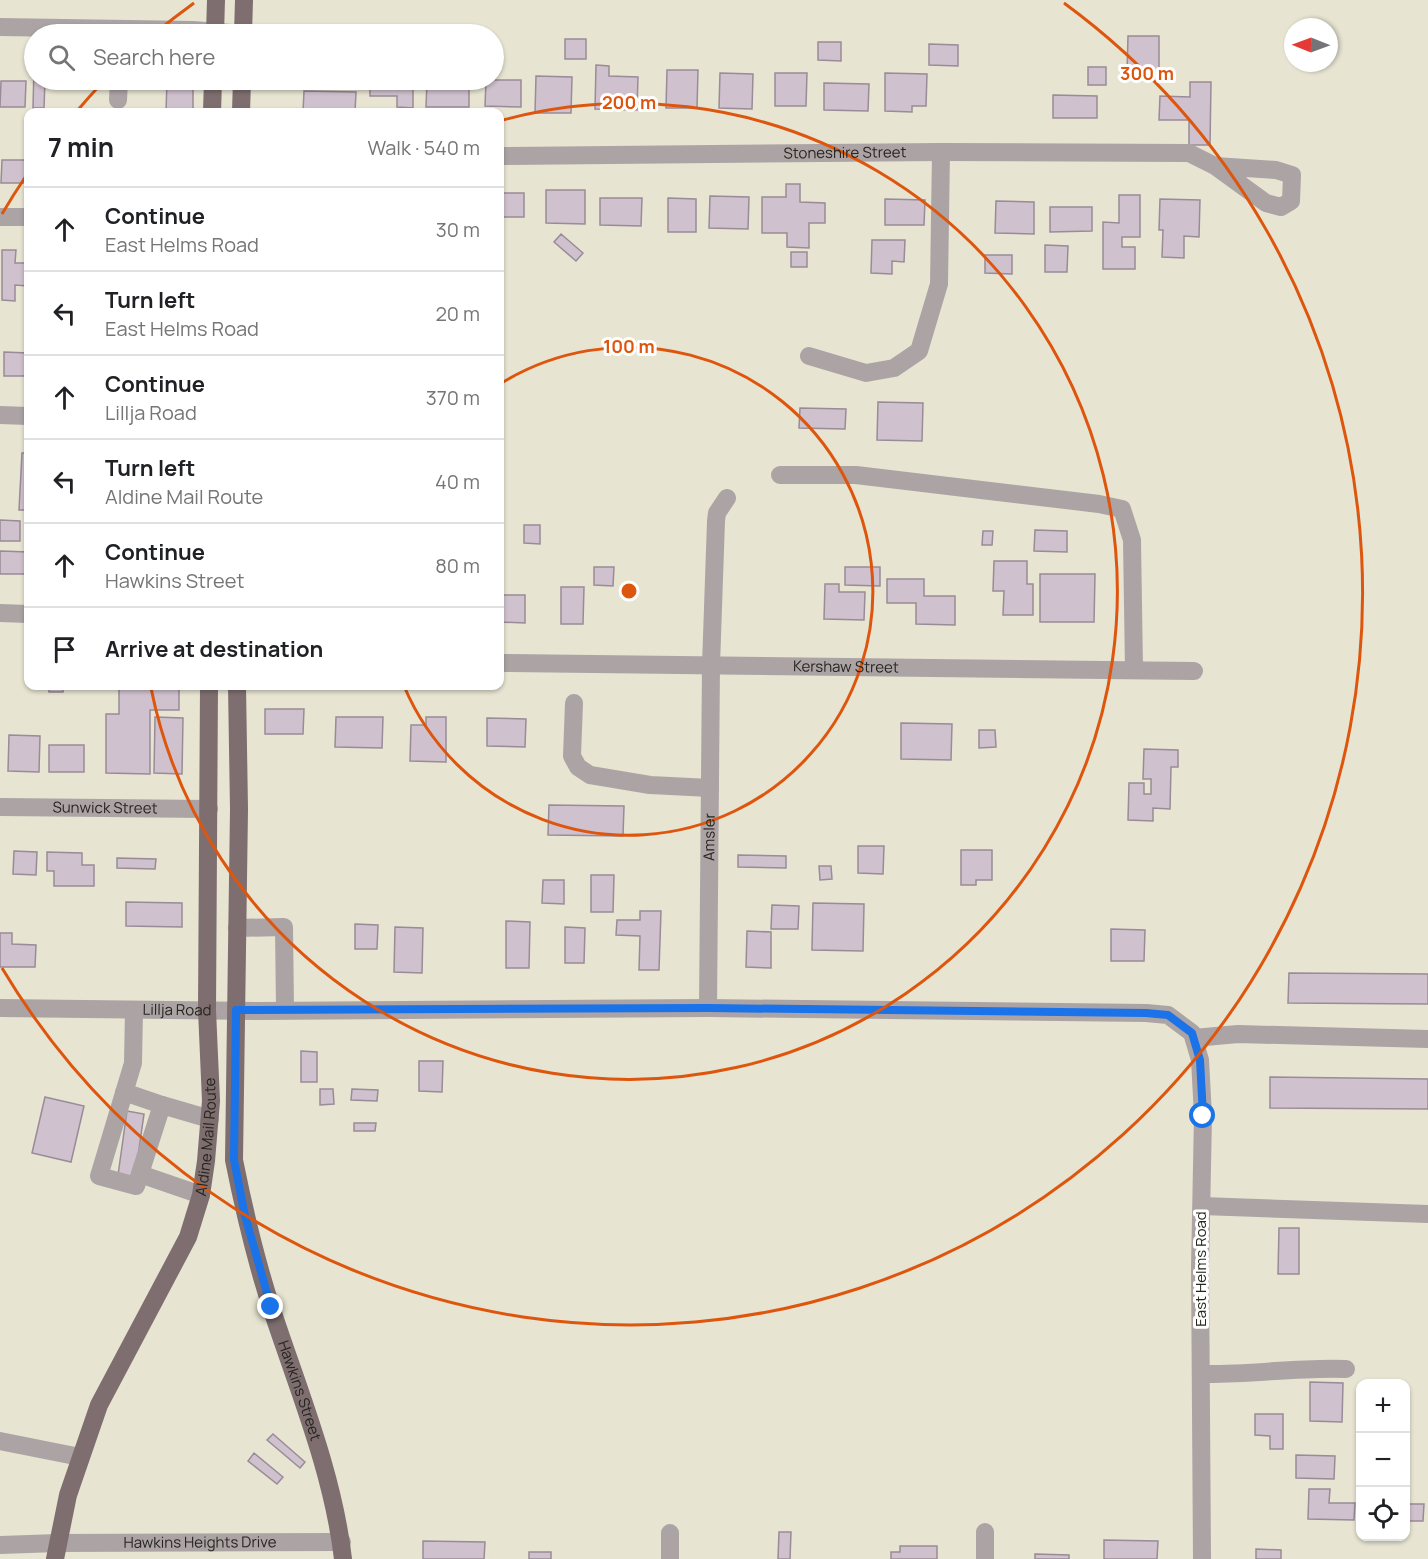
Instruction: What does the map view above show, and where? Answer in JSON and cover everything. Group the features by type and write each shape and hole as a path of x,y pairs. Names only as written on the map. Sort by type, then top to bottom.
{"main road":[{"path":"215,24 216,0"},
{"path":"243,24 244,0"},
{"path":"212,108 213,90"},
{"path":"241,108 242,90"},
{"name":"Aldine Mail Route","path":"57,1551 68,1495 99,1405 188,1237 201,1195 211,1101 207,1010 209,690"},
{"name":"Aldine Mail Route","path":"235,1118 237,690"},
{"name":"Hawkins Street","path":"235,1118 234,1160 245,1216 271,1307 325,1466 343,1551"}],"street":[{"path":"0,27 24,28"},
{"path":"118,90 118,100"},
{"path":"809,356 866,373 894,368 919,351 939,284 941,152"},
{"name":"Stoneshire Street","path":"504,156 941,152 1189,153 1215,166"},
{"path":"0,217 24,217"},
{"path":"0,415 24,416"},
{"path":"780,475 856,475 1099,504 1122,509 1132,540 1134,670"},
{"name":"Amsler","path":"708,1008 711,665 716,521 717,513 727,498"},
{"path":"0,613 24,614"},
{"name":"Kershaw Street","path":"504,663 1194,671"},
{"path":"574,703 572,756 578,767 590,775 650,785 710,788"},
{"name":"Sunwick Street","path":"0,807 210,809"},
{"path":"237,928 284,927 285,1009"},
{"name":"Lillja Road","path":"0,1008 236,1010 708,1008 1146,1013 1168,1015 1192,1033 1194,1038"},
{"path":"134,1010 133,1063 99,1176 136,1186 162,1105"},
{"path":"1194,1038 1238,1034 1428,1039"},
{"name":"East Helms Road","path":"1194,1038 1200,1060 1203,1116 1202,1559"},
{"path":"124,1092 210,1119"},
{"path":"140,1174 201,1195"},
{"path":"1202,1206 1428,1214"},
{"path":"1201,1374 1229,1375 1310,1368 1346,1369"},
{"path":"0,1441 80,1457"},
{"path":"985,1532 985,1559"},
{"path":"670,1533 670,1559"},
{"name":"Hawkins Heights Drive","path":"0,1545 57,1551 343,1551"}],"building":[{"path":"1128,36 1159,36 1159,74 1127,73"},
{"path":"565,39 586,39 586,59 565,59"},
{"path":"818,42 841,42 841,61 818,60"},
{"path":"929,44 958,45 958,66 929,65"},
{"path":"596,65 609,66 609,76 638,77 637,110 595,109"},
{"path":"1088,67 1106,67 1106,85 1088,85"},
{"path":"667,70 698,70 697,108 666,108"},
{"path":"720,73 753,74 752,109 719,108"},
{"path":"775,73 807,73 806,106 775,106"},
{"path":"885,73 927,74 926,106 912,106 912,112 885,111"},
{"path":"536,76 572,77 571,113 535,113"},
{"path":"504,80 521,80 521,107 485,106 486,90 504,90"},
{"path":"1,81 24,81 25,107 0,107"},
{"path":"1190,82 1211,82 1210,145 1189,145 1189,120 1159,120 1160,96 1190,97"},
{"path":"824,83 869,84 868,111 824,110"},
{"path":"33,90 45,90 44,108 33,108"},
{"path":"167,90 193,90 193,108 166,108"},
{"path":"370,90 413,90 413,108 397,107 397,96 370,96"},
{"path":"427,90 469,90 469,107 426,107"},
{"path":"304,91 356,92 355,108 303,108"},
{"path":"1053,95 1097,96 1097,118 1053,118"},
{"path":"2,160 24,160 24,183 1,183"},
{"path":"786,184 800,184 800,202 825,203 825,223 809,223 809,248 787,247 787,233 762,233 762,197 786,197"},
{"path":"546,190 585,190 585,224 546,223"},
{"path":"504,193 524,193 524,217 504,217"},
{"path":"1119,195 1140,195 1140,237 1122,237 1122,247 1135,247 1135,269 1103,269 1103,222 1119,223"},
{"path":"710,196 749,197 748,229 709,228"},
{"path":"600,198 642,198 641,226 600,225"},
{"path":"668,198 696,199 696,232 668,232"},
{"path":"885,199 925,200 924,225 885,225"},
{"path":"1160,199 1200,200 1199,237 1184,236 1184,258 1162,257 1163,230 1159,230"},
{"path":"996,201 1034,202 1034,234 995,233"},
{"path":"1050,207 1092,207 1092,231 1050,232"},
{"path":"561,234 583,253 576,261 554,242"},
{"path":"872,240 905,240 904,262 892,261 892,274 871,273"},
{"path":"1045,245 1068,246 1067,272 1045,272"},
{"path":"2,250 16,250 15,263 24,263 24,286 15,285 15,301 2,300"},
{"path":"791,252 807,252 807,267 791,267"},
{"path":"985,255 1012,255 1012,274 985,273"},
{"path":"4,352 24,353 24,376 4,376"},
{"path":"878,402 923,403 922,441 877,440"},
{"path":"800,408 846,409 845,429 799,428"},
{"path":"22,453 24,453 24,510 19,510"},
{"path":"0,520 20,521 20,541 0,541"},
{"path":"524,525 540,525 540,544 524,543"},
{"path":"1035,530 1067,531 1067,552 1034,551"},
{"path":"983,531 993,531 992,545 982,545"},
{"path":"0,551 24,552 24,574 0,574"},
{"path":"994,561 1027,561 1027,584 1033,584 1033,615 1003,615 1004,591 993,591"},
{"path":"594,567 614,567 613,586 594,585"},
{"path":"845,567 880,567 880,586 845,585"},
{"path":"1040,574 1095,574 1094,622 1040,622"},
{"path":"887,579 924,579 924,596 955,596 955,625 916,624 916,603 887,603"},
{"path":"825,584 839,584 839,592 865,592 864,620 824,619"},
{"path":"561,587 584,587 583,624 561,624"},
{"path":"504,595 525,595 525,623 504,622"},
{"path":"49,690 63,690 63,692 49,692"},
{"path":"119,690 179,690 179,710 150,710 150,774 106,773 106,714 119,714"},
{"path":"265,709 304,709 303,734 265,734"},
{"path":"155,717 183,718 182,774 154,773"},
{"path":"336,717 383,717 382,748 335,747"},
{"path":"426,717 446,717 446,762 410,761 411,725 426,725"},
{"path":"487,718 526,719 525,747 487,746"},
{"path":"901,723 952,724 951,760 901,759"},
{"path":"979,730 995,730 996,747 979,748"},
{"path":"9,735 40,736 39,772 8,771"},
{"path":"49,745 84,745 84,772 49,772"},
{"path":"1144,749 1178,750 1178,767 1171,767 1170,809 1153,808 1153,821 1128,820 1129,783 1144,783 1144,794 1151,794 1151,779 1143,779"},
{"path":"549,805 624,806 623,836 548,835"},
{"path":"858,846 884,846 883,874 858,873"},
{"path":"961,850 992,850 992,880 976,880 976,885 961,885"},
{"path":"14,851 37,852 36,875 13,874"},
{"path":"47,852 82,853 82,865 94,865 94,886 54,886 54,871 47,871"},
{"path":"738,855 786,856 786,868 738,867"},
{"path":"117,858 156,859 155,869 117,868"},
{"path":"819,866 831,866 832,879 820,880"},
{"path":"591,875 614,875 613,912 591,912"},
{"path":"543,880 564,880 564,904 542,903"},
{"path":"126,902 182,903 182,927 126,926"},
{"path":"813,903 864,904 863,951 812,950"},
{"path":"772,905 799,906 798,929 771,929"},
{"path":"640,911 661,911 659,970 639,970 640,936 616,935 617,920 640,920"},
{"path":"506,921 530,922 529,968 506,968"},
{"path":"355,924 378,925 377,949 355,949"},
{"path":"395,927 423,928 422,973 394,972"},
{"path":"565,927 585,928 584,963 565,963"},
{"path":"1111,929 1145,930 1144,961 1111,961"},
{"path":"747,931 771,932 771,968 746,967"},
{"path":"0,933 12,933 12,944 36,945 35,967 0,967"},
{"path":"1289,973 1428,974 1428,1004 1288,1003"},
{"path":"301,1051 317,1052 317,1082 301,1082"},
{"path":"419,1061 443,1061 442,1092 419,1091"},
{"path":"1270,1077 1428,1079 1428,1109 1270,1108"},
{"path":"320,1089 333,1089 334,1104 320,1105"},
{"path":"352,1089 378,1090 377,1101 351,1100"},
{"path":"45,1097 84,1106 71,1162 32,1153"},
{"path":"127,1111 144,1114 135,1177 118,1175"},
{"path":"354,1123 376,1123 375,1131 354,1131"},
{"path":"1279,1228 1299,1228 1299,1274 1278,1274"},
{"path":"1310,1382 1343,1383 1342,1422 1310,1421"},
{"path":"1255,1414 1283,1414 1283,1449 1270,1449 1270,1436 1255,1435"},
{"path":"273,1434 305,1462 300,1468 267,1440"},
{"path":"254,1453 283,1477 277,1484 248,1461"},
{"path":"1296,1455 1335,1456 1334,1479 1296,1478"},
{"path":"1309,1489 1330,1489 1329,1503 1355,1503 1354,1520 1308,1519"},
{"path":"1410,1504 1424,1504 1423,1521 1410,1521"},
{"path":"779,1532 791,1532 790,1559 778,1559"},
{"path":"1104,1540 1158,1541 1157,1559 1104,1559"},
{"path":"423,1541 485,1542 484,1559 423,1559"},
{"path":"900,1546 937,1546 937,1559 891,1559 891,1552 900,1552"},
{"path":"1256,1549 1281,1550 1281,1559 1256,1559"},
{"path":"529,1552 551,1552 551,1559 529,1559"},
{"path":"1035,1554 1069,1555 1069,1559 1035,1559"}],"route":[{"path":"271,1307 245,1216 234,1160 236,1010 708,1008 1168,1015 1192,1033 1198,1047 1203,1116"}]}
